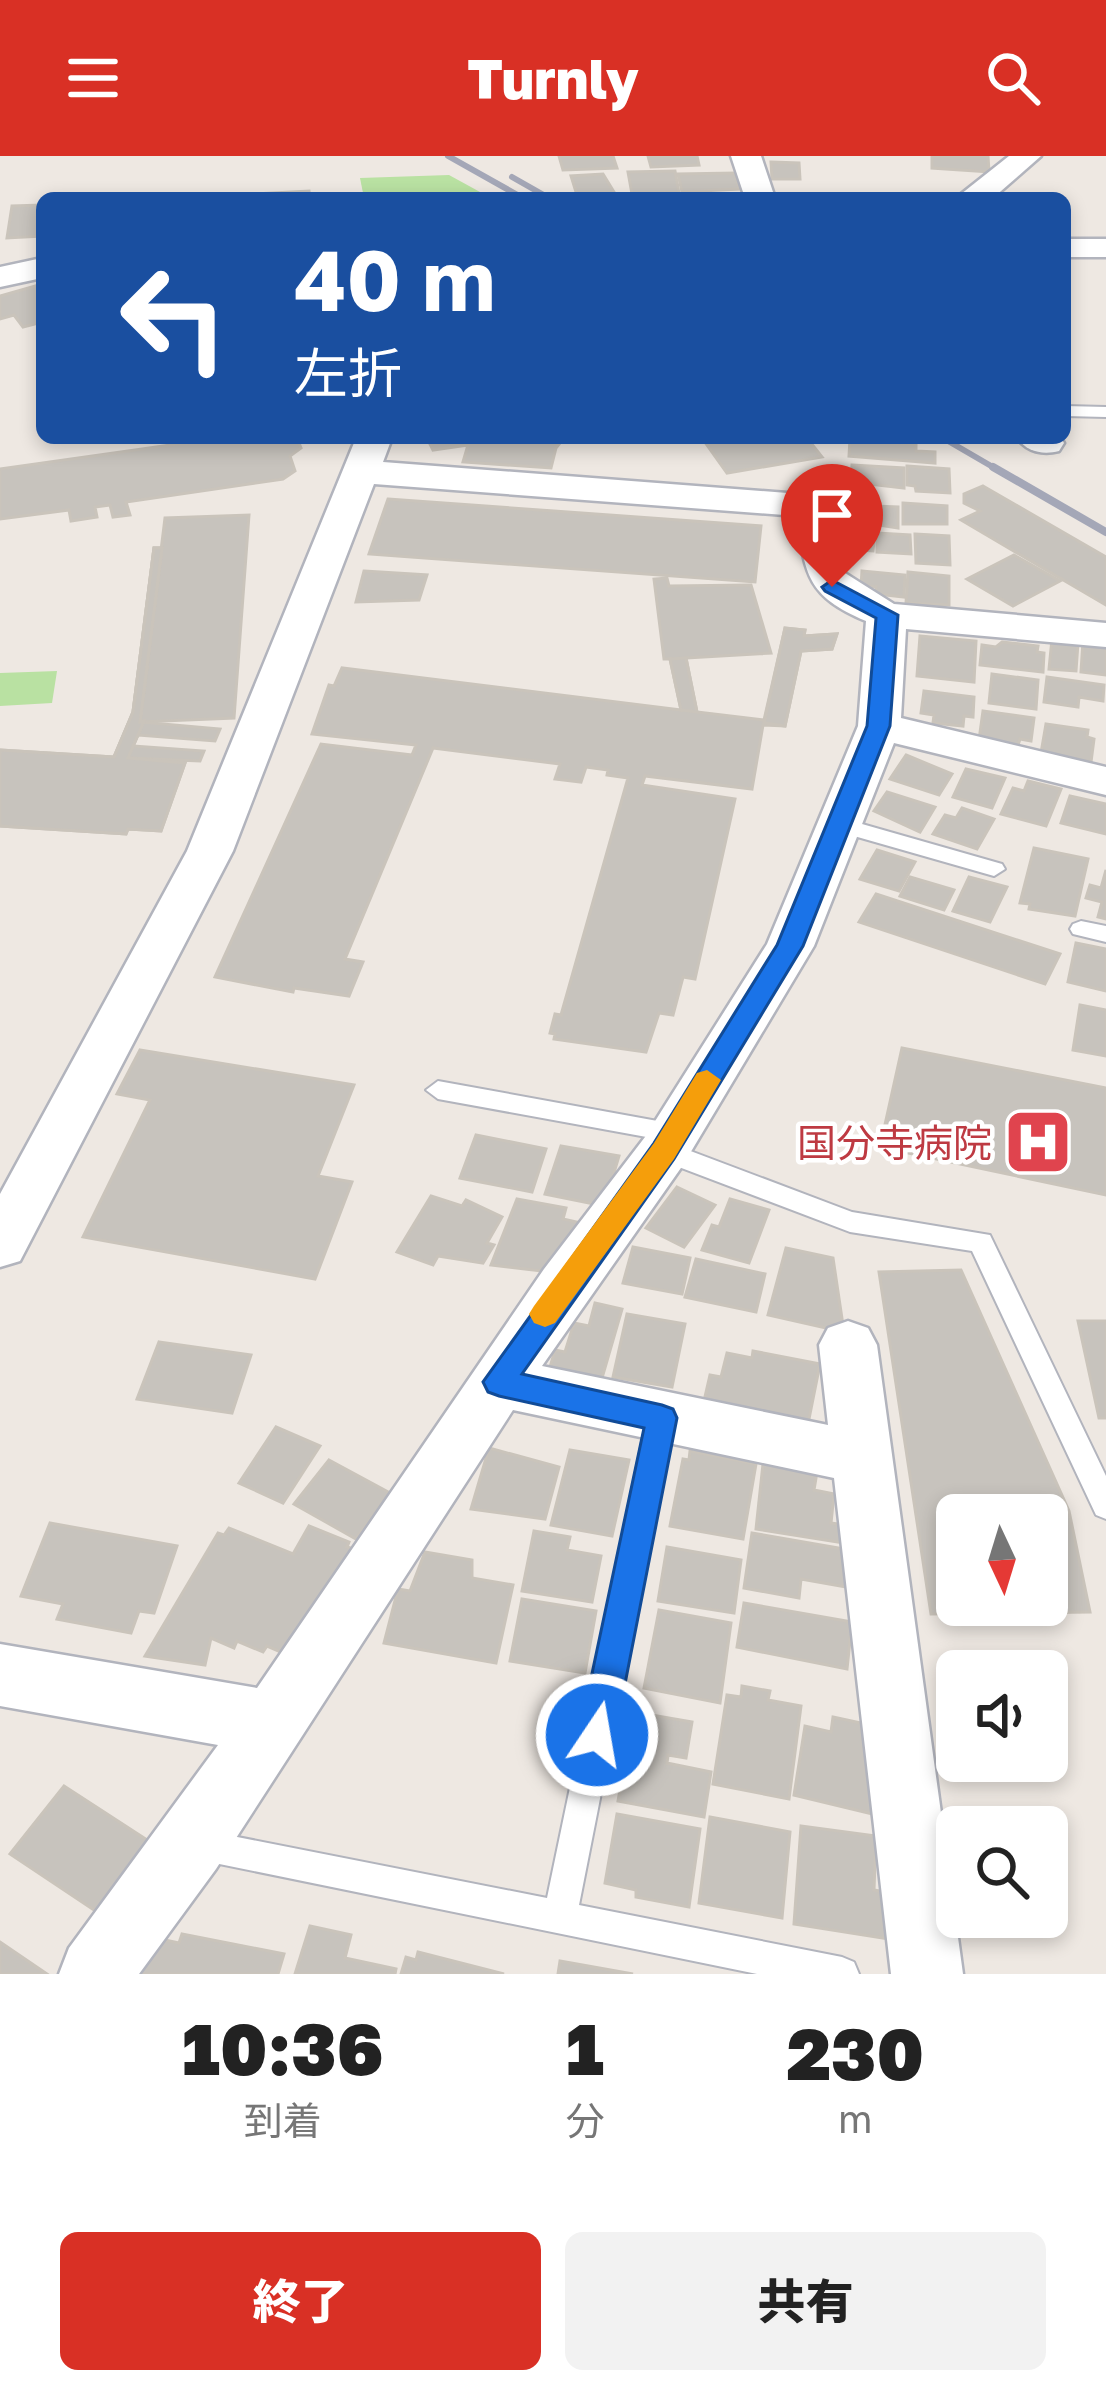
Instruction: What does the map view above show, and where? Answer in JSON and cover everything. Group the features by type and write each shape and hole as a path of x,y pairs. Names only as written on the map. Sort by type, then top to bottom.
{"street":[{"path":"746,156 758,192"},
{"path":"982,192 1026,156"},
{"path":"1071,248 1106,248"},
{"path":"0,277 36,269"},
{"path":"0,1245 210,851 369,455 813,506 819,559 832,587 887,615 1106,635"},
{"path":"94,1974 190,1844 499,1382 669,1142 790,946 879,726 887,615"},
{"path":"879,726 1106,781"},
{"path":"848,1345 927,1974"},
{"path":"499,1382 862,1458"},
{"path":"0,1675 271,1722"}],"lane":[{"path":"1071,411 1106,412"},
{"path":"841,825 994,869"},
{"path":"1081,929 1106,934"},
{"path":"438,1090 669,1142 850,1222 981,1242 1106,1506"},
{"path":"560,1915 662,1418"},
{"path":"190,1844 842,1974"}],"green space":[{"path":"449,175 480,192 363,192 360,178"},
{"path":"57,671 52,703 0,706 0,673"}],"building":[{"path":"559,156 613,156 617,168 563,170"},
{"path":"648,156 697,156 699,165 651,167"},
{"path":"932,156 988,156 989,172 932,168"},
{"path":"771,162 799,163 800,179 772,179"},
{"path":"675,171 679,192 632,192 628,172"},
{"path":"736,173 739,189 682,192 678,174"},
{"path":"603,174 614,192 576,192 571,176"},
{"path":"36,205 36,236 7,238 12,206"},
{"path":"36,286 36,324 23,327 14,315 0,319 0,296"},
{"path":"177,444 299,444 301,448 290,456 295,471 283,479 126,502 130,515 113,517 110,505 95,507 97,517 71,521 69,510 0,519 0,469"},
{"path":"430,444 559,444 551,468 463,462 468,445 433,450"},
{"path":"706,444 812,444 822,457 727,473"},
{"path":"850,444 916,444 916,451 935,452 935,463 849,456"},
{"path":"852,465 904,468 904,488 851,482"},
{"path":"907,466 949,469 950,493 916,491 915,486 907,485"},
{"path":"983,486 1106,557 1106,605 961,520 980,511 964,503 964,494"},
{"path":"388,499 761,526 755,582 369,554"},
{"path":"903,503 947,506 947,524 903,524"},
{"path":"846,505 898,507 898,528 846,520"},
{"path":"249,515 234,718 140,722 165,518"},
{"path":"846,529 875,532 873,551 843,549"},
{"path":"877,533 910,535 911,554 877,552"},
{"path":"915,534 949,536 950,565 916,563"},
{"path":"154,548 162,548 140,722 220,729 215,741 138,735 133,746 204,751 200,761 128,758 185,763 161,831 128,829 126,834 0,826 0,750 114,757 133,712"},
{"path":"154,548 162,548 140,722 144,721 128,758 114,757 133,712"},
{"path":"154,548 162,548 140,722 144,721 128,758 185,763 161,831 128,829 126,834 0,826 0,750 114,757 133,712"},
{"path":"1014,555 1060,581 1013,606 967,579"},
{"path":"364,571 427,575 419,600 356,602"},
{"path":"862,571 905,575 904,597 876,594 876,587 861,586"},
{"path":"908,572 949,576 949,605 906,603"},
{"path":"667,578 669,586 751,585 771,653 686,658 697,712 764,720 785,628 805,630 804,636 837,634 832,649 801,651 785,726 763,725 752,789 645,776 642,785 735,799 695,979 683,977 673,1015 659,1013 646,1052 554,1039 555,1034 550,1033 555,1014 561,1015 628,778 607,775 608,770 586,767 581,782 555,779 560,764 433,748 345,959 363,962 349,996 294,988 293,992 215,977 321,744 412,755 416,745 312,734 329,685 334,686 342,668 681,710 670,659 664,659 654,579"},
{"path":"785,628 805,630 804,636 837,634 832,649 801,651 785,726 764,723"},
{"path":"920,636 976,641 974,682 917,676"},
{"path":"1052,639 1078,643 1076,671 1049,669"},
{"path":"1083,641 1106,647 1106,675 1081,672"},
{"path":"1002,642 1038,646 1037,652 1044,653 1043,672 980,665 982,645 996,647"},
{"path":"686,658 697,712 681,710 670,659"},
{"path":"992,674 1038,680 1036,709 989,703"},
{"path":"1047,677 1104,685 1103,701 1079,697 1078,707 1044,702"},
{"path":"924,691 974,697 973,717 964,716 963,726 933,723 934,715 921,713"},
{"path":"983,711 1034,718 1031,741 1020,739 1018,745 979,740"},
{"path":"1046,724 1088,730 1087,737 1094,739 1091,762 1041,753"},
{"path":"906,755 952,774 939,795 890,779"},
{"path":"966,769 1005,778 992,808 953,797"},
{"path":"1028,781 1061,789 1046,826 1001,814 1013,788 1024,791"},
{"path":"887,792 935,807 920,832 874,811"},
{"path":"1070,796 1106,804 1106,834 1061,823"},
{"path":"962,808 994,819 977,849 933,834 945,815 956,818"},
{"path":"1034,848 1088,859 1075,916 1029,909 1030,904 1020,903"},
{"path":"877,850 915,862 899,891 860,879"},
{"path":"1106,870 1106,919 1098,917 1102,902 1086,898 1090,885 1101,888"},
{"path":"910,877 954,890 944,910 900,896"},
{"path":"969,877 1007,887 990,922 953,911"},
{"path":"876,894 1060,954 1045,984 859,922"},
{"path":"1076,943 1106,949 1106,991 1068,982"},
{"path":"1080,1005 1106,1010 1106,1056 1073,1050"},
{"path":"902,1048 1106,1088 1106,1195 880,1147"},
{"path":"140,1050 354,1085 318,1176 352,1182 315,1279 83,1237 150,1100 117,1094"},
{"path":"476,1135 546,1149 532,1192 460,1178"},
{"path":"561,1146 619,1156 604,1206 545,1194"},
{"path":"677,1187 715,1205 684,1247 646,1228"},
{"path":"431,1196 462,1206 466,1200 502,1217 487,1243 494,1245 483,1263 438,1256 433,1265 397,1252"},
{"path":"517,1199 566,1208 563,1219 585,1224 550,1272 491,1265"},
{"path":"730,1199 769,1210 749,1263 702,1250 712,1225 719,1227"},
{"path":"633,1247 690,1258 682,1294 623,1283"},
{"path":"786,1248 833,1258 844,1332 768,1315"},
{"path":"696,1259 765,1274 756,1312 685,1297"},
{"path":"961,1270 1061,1494 936,1494 936,1614 931,1614 879,1272"},
{"path":"595,1303 622,1309 600,1385 548,1374 555,1350 565,1352 574,1323 589,1326"},
{"path":"627,1314 685,1324 672,1387 613,1377"},
{"path":"1078,1321 1106,1321 1106,1418 1099,1418"},
{"path":"159,1342 251,1355 232,1413 137,1399"},
{"path":"753,1351 820,1364 808,1424 704,1401 710,1375 721,1377 727,1353 752,1358"},
{"path":"276,1427 320,1446 283,1503 239,1483"},
{"path":"489,1448 559,1467 545,1519 471,1509"},
{"path":"570,1450 629,1460 612,1536 551,1525"},
{"path":"690,1451 756,1464 743,1539 670,1526 683,1459 689,1460"},
{"path":"329,1460 390,1493 356,1539 294,1504"},
{"path":"763,1464 817,1472 814,1490 834,1494 831,1523 845,1525 844,1543 756,1529"},
{"path":"1068,1509 1069,1511 1090,1612 1068,1612"},
{"path":"50,1523 177,1546 154,1613 139,1611 131,1633 57,1619 63,1604 21,1596"},
{"path":"309,1526 349,1542 347,1547 354,1549 288,1655 267,1646 263,1652 237,1641 234,1648 211,1638 205,1665 145,1656 218,1533 224,1535 229,1528 293,1554"},
{"path":"534,1531 570,1537 567,1550 601,1556 592,1602 522,1591"},
{"path":"752,1533 850,1550 846,1587 801,1579 799,1598 744,1588"},
{"path":"667,1547 741,1560 734,1613 658,1601"},
{"path":"425,1552 472,1560 472,1578 513,1585 496,1663 384,1643 398,1589 410,1591"},
{"path":"522,1599 596,1611 585,1673 510,1661"},
{"path":"744,1603 852,1622 847,1669 737,1647"},
{"path":"659,1610 731,1623 720,1703 644,1688"},
{"path":"742,1686 770,1691 768,1700 801,1706 789,1799 713,1784 727,1695 741,1697"},
{"path":"634,1712 692,1722 686,1758 668,1755 667,1763 711,1772 704,1817 618,1801"},
{"path":"833,1717 879,1727 877,1815 794,1795 805,1726 831,1732"},
{"path":"64,1786 150,1842 97,1912 10,1854"},
{"path":"617,1814 700,1829 689,1907 636,1897 636,1890 605,1883"},
{"path":"710,1817 790,1832 782,1918 699,1903"},
{"path":"801,1826 876,1836 874,1890 891,1893 889,1939 794,1924"},
{"path":"310,1926 351,1935 345,1958 396,1969 395,1974 295,1974"},
{"path":"182,1934 284,1954 278,1974 139,1974 151,1937 179,1943"},
{"path":"0,1942 47,1974 0,1974"},
{"path":"418,1952 504,1974 401,1974 406,1957 416,1960"},
{"path":"560,1961 633,1974 558,1974"}],"railway":[{"path":"448,156 512,192"},
{"path":"512,177 538,192"},
{"path":"953,444 998,470"},
{"path":"993,467 1106,532"}],"slow traffic":[{"path":"545,1314 664,1151 707,1080"}],"place":[{"name":"国分寺病院","path":"1038,1142"}],"route":[{"path":"597,1735 662,1418 499,1382 664,1151 790,946 838,834 879,726 887,615 832,587"}]}
